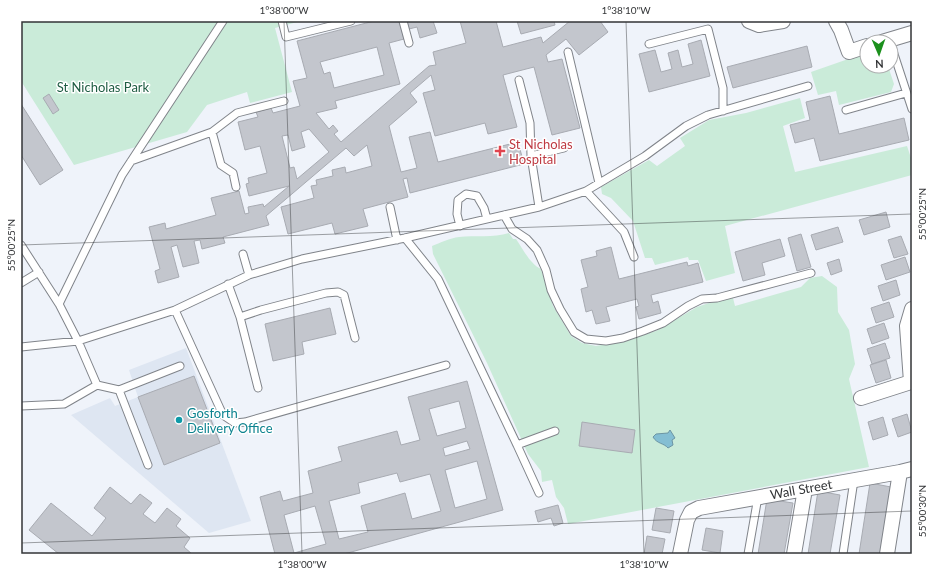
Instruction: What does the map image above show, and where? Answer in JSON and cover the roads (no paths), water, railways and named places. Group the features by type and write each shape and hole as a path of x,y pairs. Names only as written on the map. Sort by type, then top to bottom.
{"street":[{"path":"749,21 759,25 783,21"},
{"path":"839,26 849,52 859,49"},
{"path":"899,38 912,33"},
{"path":"861,398 911,382 907,326 912,309"},
{"path":"888,554 906,470"},
{"name":"Wall Street","path":"680,554 687,520 691,512 699,508 906,470"},
{"path":"794,554 805,489"}],"lane":[{"path":"59,304 122,175 223,21"},
{"path":"282,21 286,36 351,21"},
{"path":"403,21 409,43"},
{"path":"649,44 708,29 723,88 723,111"},
{"path":"568,52 599,183"},
{"path":"899,73 912,109"},
{"path":"519,80 530,123 531,156 539,206"},
{"path":"21,347 78,341 175,310 249,275 302,259 487,220 586,191 644,156 686,126 708,115 808,86"},
{"path":"846,110 906,93"},
{"path":"131,161 212,132 237,113 284,101"},
{"path":"212,132 221,165 233,173 236,187"},
{"path":"531,156 564,148"},
{"path":"586,191 624,232 634,257"},
{"path":"460,226 457,214 458,200 466,194 477,196 484,208 487,220"},
{"path":"390,207 397,240"},
{"path":"504,215 512,229 527,239 537,250 546,270 551,290 560,309 574,332 586,339 606,341 623,338 663,323 688,306 702,299 717,298 811,273"},
{"path":"405,238 438,279 539,493"},
{"path":"21,245 59,304 78,341 97,385"},
{"path":"243,254 249,275"},
{"path":"21,283 39,272"},
{"path":"228,284 240,317 258,388"},
{"path":"240,317 282,304 326,293 338,292 344,295 355,338"},
{"path":"175,310 223,415 235,423 245,422 446,365"},
{"path":"22,408 64,404 97,385 119,390 180,366"},
{"path":"119,390 148,465"},
{"path":"517,445 555,431"},
{"path":"843,554 854,480"},
{"path":"748,554 758,497"}],"water":[{"path":"670,430 675,438 672,440 673,445 668,448 656,441 653,437 656,434 668,433"}],"place":[{"name":"St Nicholas Hospital","path":"500,151"},
{"name":"Gosforth Delivery Office","path":"179,420"}],"park label":[{"name":"St Nicholas Park","path":"103,87"}]}
